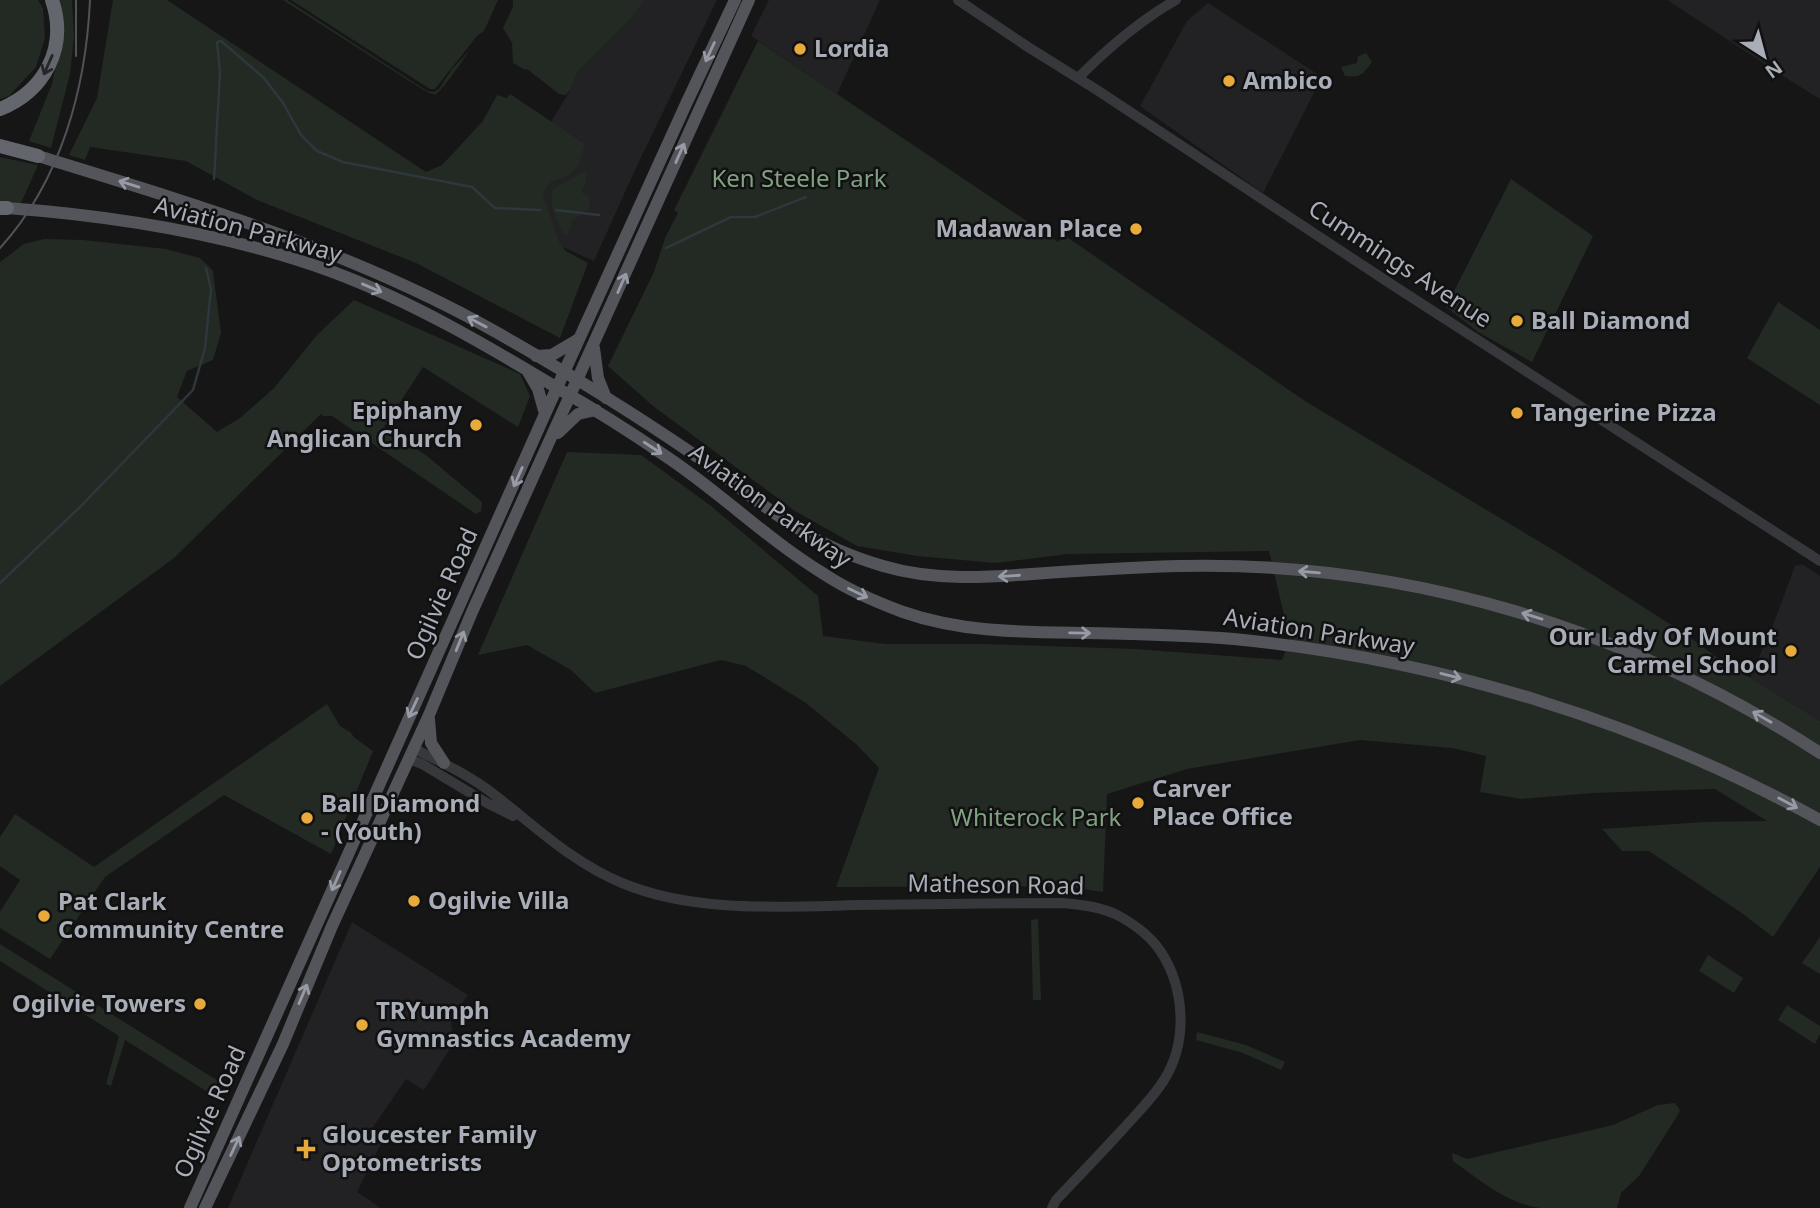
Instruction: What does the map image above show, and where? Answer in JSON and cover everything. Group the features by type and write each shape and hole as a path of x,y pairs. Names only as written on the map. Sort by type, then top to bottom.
{"highway":[{"path":"0,109 13,104 32,90 52,59 56,32 52,0"},
{"path":"0,146 37,156"}],"main road":[{"name":"Ogilvie Road","path":"190,1208 545,414 735,0"},
{"name":"Ogilvie Road","path":"205,1208 277,1057 332,926 429,715 472,612 749,0"},
{"path":"686,104 699,109"},
{"name":"Aviation Parkway","path":"37,156 171,197 321,250 416,291 494,331 606,398 698,457 803,532 842,551 881,565 926,575 964,578 1127,568 1237,566 1345,575 1427,589 1470,598 1545,620 1646,659 1749,709 1820,753"},
{"name":"Aviation Parkway","path":"4,208 120,220 205,236 313,265 354,280 442,321 596,410 670,459 827,577 904,612 942,623 996,631 1174,635 1243,640 1328,651 1426,670 1529,697 1638,734 1720,769 1819,820"},
{"path":"536,356 552,355 579,339"},
{"path":"594,346 598,378 606,398"},
{"path":"524,367 538,389 545,414"},
{"path":"549,443 578,414 596,410"},
{"path":"429,715 431,743 444,763"}],"street":[{"name":"Cummings Avenue","path":"958,0 1820,561"},
{"path":"1078,78 1128,32 1176,0"},
{"name":"Matheson Road","path":"411,753 444,763 494,794 568,853 620,882 651,893 705,904 800,906 1063,903 1091,906 1112,913 1131,924 1160,951 1173,979 1181,1021 1175,1054 1166,1078 1149,1101 1056,1199 1052,1208"},
{"name":"Matheson Road","path":"411,753 422,764 487,803 529,824"}],"shaded area":[{"path":"641,0 717,0 594,261 536,235 543,194 551,182 568,176 585,144 551,122 579,70"},
{"path":"769,0 880,0 837,94 751,36"},
{"path":"1667,0 1820,0 1820,99 1794,83"},
{"path":"1208,3 1322,77 1263,193 1140,106 1187,21"},
{"name":"Our Lady Of Mount Carmel School","path":"1802,564 1820,576 1820,721 1750,678 1795,566"},
{"path":"352,922 468,995 451,1018 453,1044 424,1090 406,1079 371,1130 383,1139 357,1192 381,1208 228,1208"}],"green space":[{"path":"0,0 38,0 43,8 45,38 36,67 9,96 0,99"},
{"path":"57,0 72,0 74,36 70,74 51,148 29,141 52,84 62,35"},
{"path":"113,0 167,0 426,172 442,165 483,121 497,95 507,98 510,94 585,144 579,165 568,176 551,182 543,194 559,242 566,251 588,263 560,338 416,263 257,200 186,161 90,147 85,160 69,155 97,98"},
{"path":"283,0 287,0 427,91 434,92 439,89 452,69 468,52 442,88 432,94 425,91"},
{"path":"291,0 498,0 484,31 477,36 435,89 430,89"},
{"path":"513,0 644,0 631,18 579,70 566,95 559,94 527,69 513,63 512,43 503,28 513,7"},
{"path":"758,41 1058,242 1064,235 1305,401 1565,557 1684,633 1715,656 1820,721 1820,867 1773,937 1649,851 1622,851 1602,829 1703,822 1767,821 1715,789 1593,793 1521,799 1480,792 1486,756 1452,748 1360,740 1187,769 1107,794 1103,892 1063,886 836,887 879,768 857,745 806,703 746,666 721,660 595,693 571,670 527,645 478,655 567,452 641,455 711,506 818,596 823,636 885,644 1135,649 1282,660 1290,640 1269,551 1067,554 995,563 918,556 857,546 795,511 653,406 608,366 654,272 665,238 678,213 674,210"},
{"path":"1366,53 1372,62 1366,70 1358,76 1345,76 1341,67 1357,63 1358,56"},
{"path":"0,157 38,165 21,203 0,203"},
{"path":"584,172 587,174 581,192 589,197 590,208 572,221 565,235 554,213 553,189"},
{"path":"1511,179 1593,236 1532,362 1478,332 1446,307"},
{"path":"44,239 83,240 166,249 200,258 213,271 221,333 213,360 187,371 177,397 217,432 240,418 274,388 317,335 354,300 520,374 530,396 518,427 423,367 384,427 427,456 482,502 481,511 476,514 332,416 321,414 174,558 0,686 0,262 24,244"},
{"path":"1778,302 1820,330 1820,405 1747,358"},
{"path":"327,704 340,726 373,751 331,854 224,795 105,877 50,959 0,928 0,912 20,880 0,866 0,837 15,814 94,867"},
{"path":"1038,919 1041,1000 1033,1000 1031,920"},
{"path":"1820,937 1820,974 1802,963"},
{"path":"0,944 223,1084 219,1099 125,1040 111,1086 106,1084 119,1036 0,961"},
{"path":"1708,955 1743,978 1734,993 1699,971"},
{"path":"1787,1005 1820,1026 1820,1034 1815,1044 1778,1020"},
{"path":"1197,1032 1246,1045 1285,1062 1281,1070 1243,1053 1196,1040"},
{"path":"1675,1103 1680,1110 1676,1118 1639,1176 1621,1193 1617,1208 1528,1206 1494,1190 1453,1161 1452,1153 1467,1159 1613,1125 1658,1105"}],"waterway":[{"path":"214,179 220,72 217,42 221,41 264,78 283,103 301,135 317,151 343,162 472,187 495,208 540,210"},
{"path":"666,248 731,217 755,217 806,197"},
{"path":"556,210 599,215"},
{"path":"0,583 80,507 193,390 205,348 211,289 206,268"}],"tram line":[{"path":"76,0 76,56"},
{"path":"0,248 39,193 66,132 83,66 90,0"}],"place":[{"name":"Lordia","path":"800,49"},
{"name":"Ambico","path":"1229,81"},
{"name":"Madawan Place","path":"1136,229"},
{"name":"Ball Diamond","path":"1517,321"},
{"name":"Tangerine Pizza","path":"1517,413"},
{"name":"Epiphany Anglican Church","path":"476,425"},
{"name":"Our Lady Of Mount Carmel School","path":"1791,651"},
{"name":"Carver Place Office","path":"1138,803"},
{"name":"Ball Diamond - (Youth)","path":"307,818"},
{"name":"Ogilvie Villa","path":"414,901"},
{"name":"Pat Clark Community Centre","path":"44,916"},
{"name":"Ogilvie Towers","path":"200,1004"},
{"name":"TRYumph Gymnastics Academy","path":"362,1025"},
{"name":"Gloucester Family Optometrists","path":"306,1149"}],"park label":[{"name":"Ken Steele Park","path":"799,179"},
{"name":"Whiterock Park","path":"1036,818"}]}
